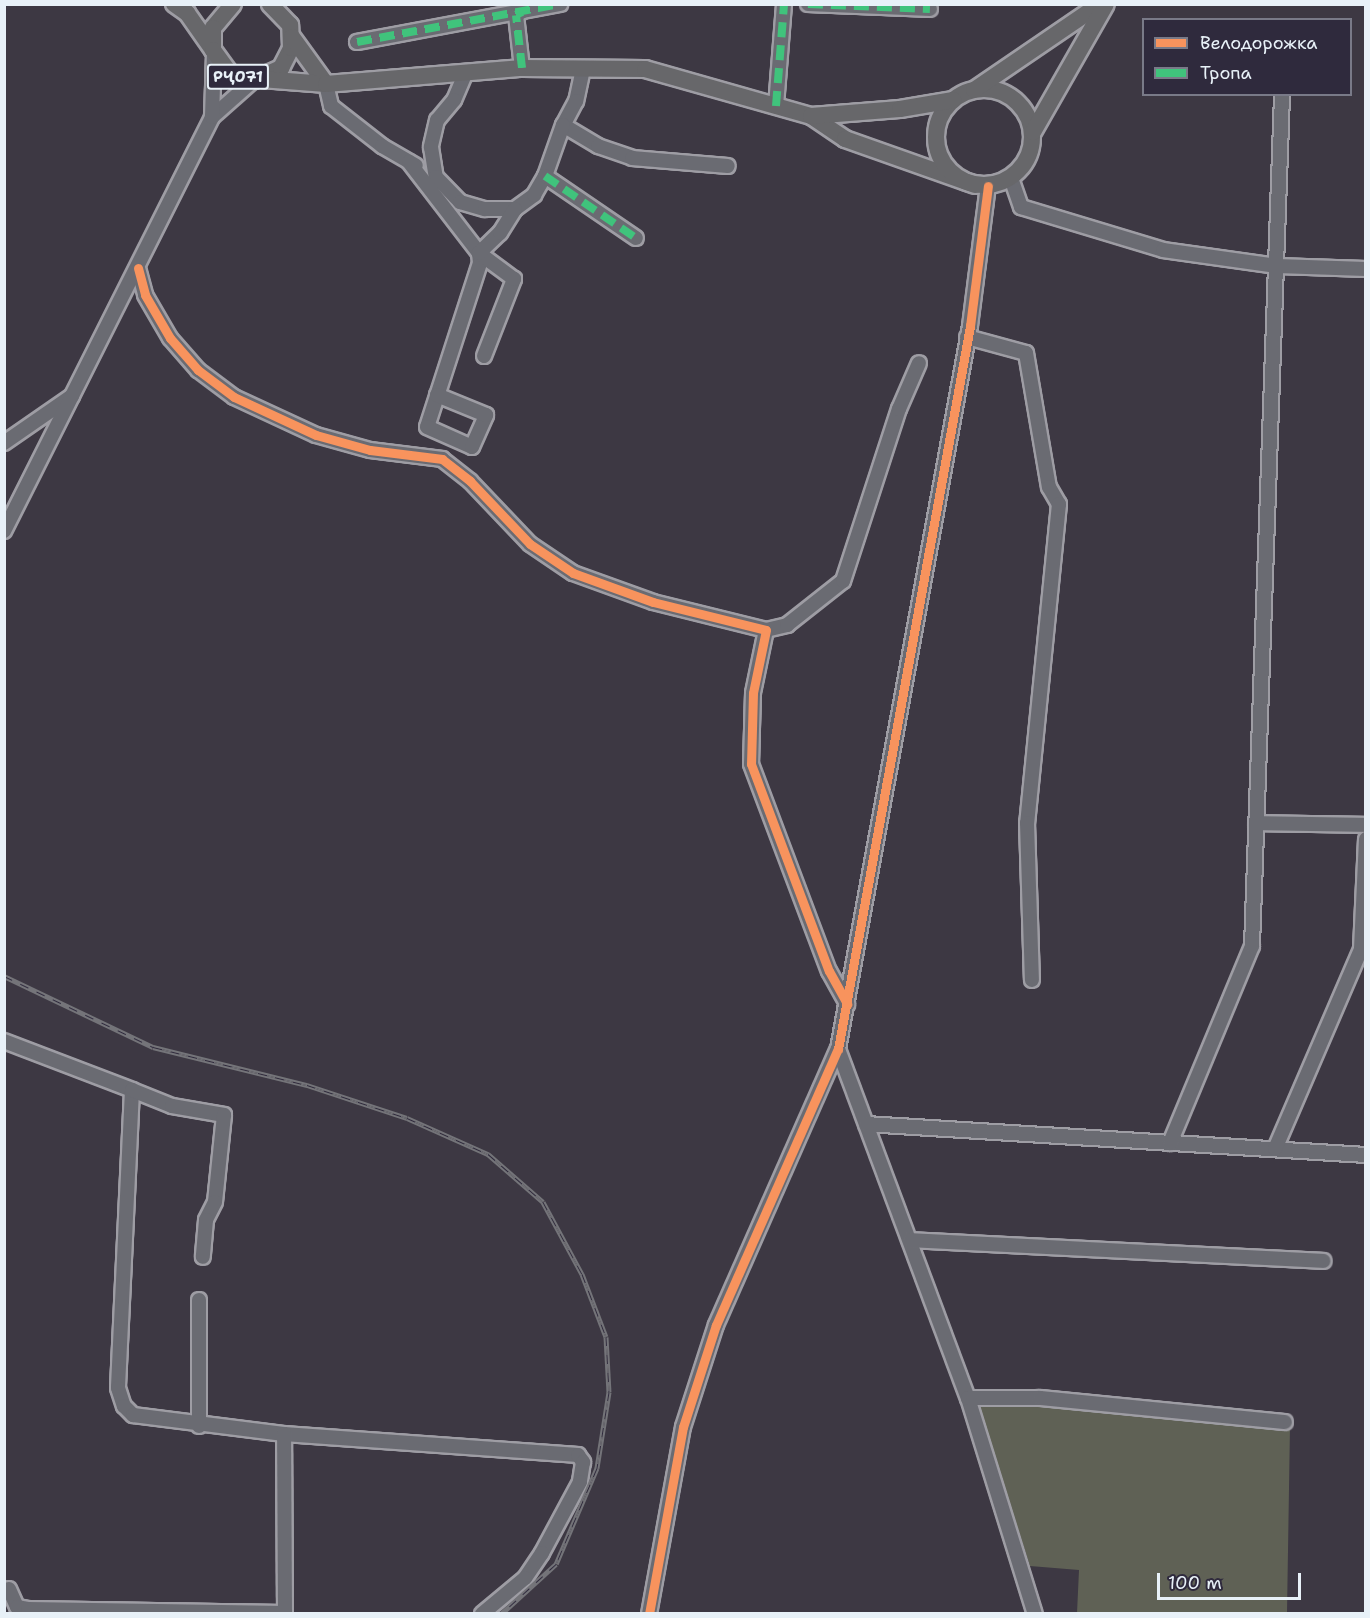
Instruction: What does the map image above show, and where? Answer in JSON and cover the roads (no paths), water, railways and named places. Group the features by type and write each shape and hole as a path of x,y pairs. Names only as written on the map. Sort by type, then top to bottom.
{"main road":[{"name":"РҶ071","path":"233,4 213,28 214,52 230,73 258,79 281,68 291,48 292,37"},
{"path":"270,4 284,10 292,37 326,84"},
{"path":"811,116 900,109 953,99 973,90 1100,4"},
{"path":"953,99 937,126 939,157 960,180 982,185 1011,178 1028,158 1033,132 1106,4"},
{"path":"181,9 214,52"},
{"path":"258,79 326,84 522,68 645,69 811,116 845,139 982,185"},
{"path":"973,90 1005,93 1023,109 1033,132"}],"street":[{"path":"516,15 536,4"},
{"path":"357,42 516,15 560,4"},
{"path":"776,106 784,4"},
{"path":"808,4 930,9"},
{"path":"516,15 522,68"},
{"path":"212,117 214,52"},
{"path":"479,253 500,233 515,208 534,195 545,176 563,125 576,101 583,69"},
{"path":"436,177 431,147 437,120 454,99 466,72"},
{"path":"4,531 212,117 258,79"},
{"path":"326,84 331,106 382,147 436,177 460,202 485,209 515,208"},
{"path":"1170,1143 1251,946 1282,96"},
{"path":"563,125 598,146 632,158 728,166"},
{"path":"409,162 479,253 514,279 484,356"},
{"path":"545,176 636,238"},
{"path":"1011,178 1021,207 1162,250 1277,266 1365,269"},
{"path":"649,1614 683,1427 716,1325 838,1049 924,557 967,337 982,185"},
{"path":"438,395 480,263 479,253"},
{"path":"138,268 145,295 171,338 198,370 234,397 316,435 370,450 442,459 470,481 530,544 573,573 653,602 766,630 787,625 843,581 899,409 919,363"},
{"path":"967,337 1026,353 1049,487 1059,504 1027,823 1032,980"},
{"path":"4,444 73,395"},
{"path":"766,630 753,693 751,764 829,971 847,1004"},
{"path":"1256,823 1365,825"},
{"path":"1275,1149 1361,949 1365,839"},
{"path":"4,1041 172,1106 224,1115 215,1202 206,1220 203,1257"},
{"path":"838,1049 968,1398 1035,1614"},
{"path":"132,1090 118,1388 124,1406 133,1415 199,1426 578,1455 583,1462 580,1482 542,1553 525,1578 482,1614"},
{"path":"866,1124 1365,1155"},
{"path":"910,1239 1323,1261"},
{"path":"199,1300 199,1426"},
{"path":"968,1398 1040,1398 1285,1422"},
{"path":"9,1588 17,1607 28,1609 285,1613 284,1434"}],"railway":[{"path":"4,976 153,1047 307,1085 407,1118 488,1154 543,1202 582,1274 606,1337 609,1392 597,1468 556,1564 501,1614"}]}
